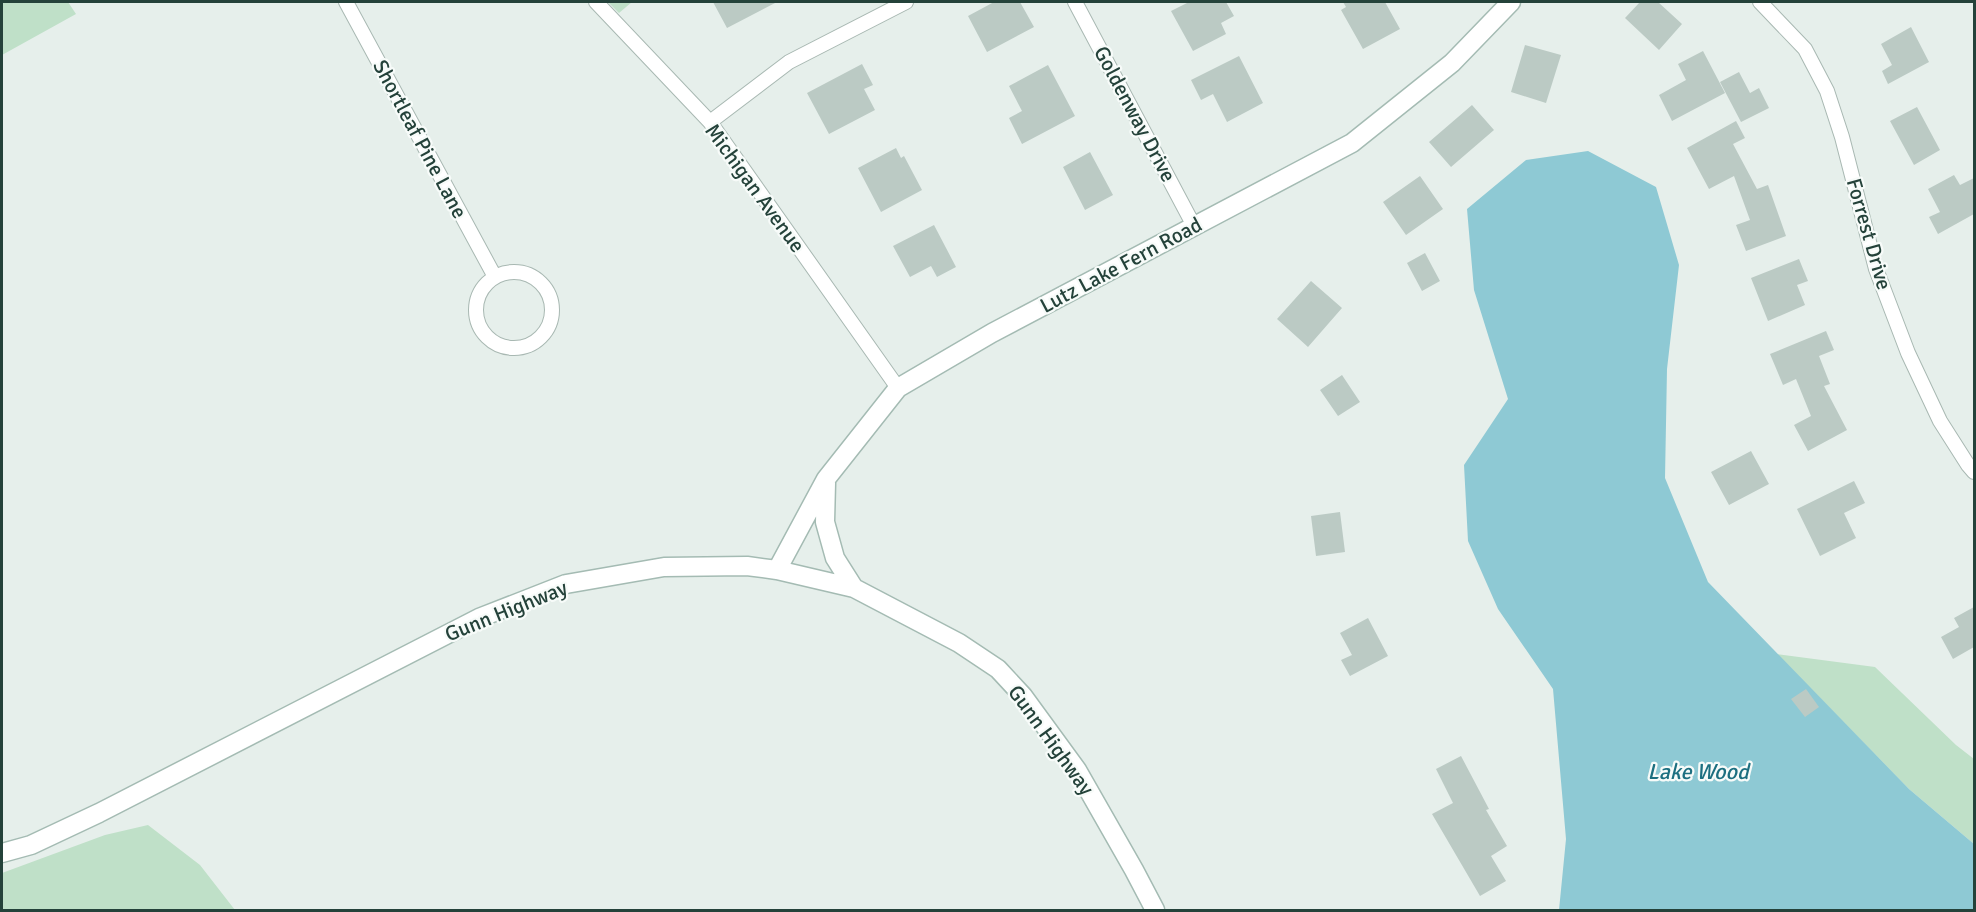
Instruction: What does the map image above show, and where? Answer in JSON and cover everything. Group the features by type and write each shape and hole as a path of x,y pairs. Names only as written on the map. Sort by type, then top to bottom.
{"main road":[{"name":"Lutz Lake Fern Road","path":"777,570 826,479 898,388 992,333 1352,143 1452,63 1511,2"},
{"path":"826,479 825,522 835,558 854,588"},
{"name":"Gunn Highway","path":"2,853 32,845 99,813 479,618 566,584 664,567 747,566 777,570 854,588 959,643 998,669 1023,696 1077,770 1155,910"}],"street":[{"name":"Shortleaf Pine Lane","path":"346,2 495,277"},
{"name":"Michigan Avenue","path":"596,2 710,122 898,388"},
{"path":"710,122 789,62 906,2"},
{"name":"Goldenway Drive","path":"1075,2 1194,226"},
{"name":"Forrest Drive","path":"1760,2 1805,49 1827,91 1842,137 1876,269 1908,353 1940,421 1974,472"},
{"path":"507,273 525,274 541,283 552,305 549,323 540,339 528,346 516,349 497,345 483,333 477,321 478,296 485,285 495,277 507,273"}],"green space":[{"path":"2,2 68,2 76,14 2,55"},
{"path":"608,2 632,2 619,13"},
{"path":"1777,654 1875,667 1956,745 1974,759 1974,844 1909,789"},
{"path":"148,825 200,865 235,910 2,910 2,873 105,835"}],"water":[{"name":"Lake Wood","path":"1588,151 1656,187 1679,265 1667,369 1665,478 1708,582 1909,789 1974,844 1974,910 1559,910 1566,839 1553,689 1498,609 1468,541 1464,465 1508,399 1474,290 1467,209 1526,160"}],"building":[{"path":"713,2 777,2 727,28"},
{"path":"994,2 1020,2 1034,27 987,52 968,16"},
{"path":"1189,2 1226,2 1234,16 1221,23 1226,34 1193,51 1171,11"},
{"path":"1343,2 1385,2 1400,29 1363,49 1341,10 1346,7"},
{"path":"1640,2 1658,2 1682,24 1659,50 1625,18"},
{"path":"1911,27 1929,62 1888,84 1882,71 1892,65 1881,44"},
{"path":"1525,45 1561,55 1546,103 1511,92"},
{"path":"1703,51 1725,93 1672,121 1659,95 1686,80 1678,64"},
{"path":"1239,56 1263,103 1227,122 1213,94 1201,100 1191,80"},
{"path":"862,64 873,85 864,89 875,110 829,134 807,93"},
{"path":"1048,65 1075,116 1022,144 1009,118 1022,111 1009,86"},
{"path":"1739,72 1750,93 1759,88 1769,108 1741,122 1720,82"},
{"path":"1472,105 1494,130 1451,167 1429,142"},
{"path":"1917,107 1940,150 1914,165 1890,121"},
{"path":"1736,121 1745,138 1733,144 1757,189 1768,185 1786,236 1746,251 1736,225 1750,220 1734,176 1709,189 1687,148"},
{"path":"896,148 901,158 904,156 922,190 881,212 858,168"},
{"path":"1090,152 1113,195 1085,210 1063,167"},
{"path":"1954,175 1960,185 1974,178 1974,214 1938,234 1929,217 1940,212 1928,189"},
{"path":"1420,176 1443,209 1406,235 1383,202"},
{"path":"934,225 956,267 937,277 931,266 910,277 893,246"},
{"path":"1425,253 1440,281 1422,291 1407,263"},
{"path":"1799,259 1808,281 1797,285 1805,305 1768,321 1751,278"},
{"path":"1311,281 1342,308 1308,347 1277,319"},
{"path":"1826,331 1834,350 1819,356 1830,384 1824,386 1847,430 1808,451 1794,425 1811,416 1796,379 1783,385 1770,354"},
{"path":"1342,375 1360,402 1338,416 1320,390"},
{"path":"1751,451 1769,484 1729,505 1711,472"},
{"path":"1854,481 1865,503 1844,513 1856,538 1820,556 1797,509"},
{"path":"1340,512 1345,552 1316,556 1311,516"},
{"path":"1974,607 1974,647 1953,659 1941,637 1959,627 1954,618"},
{"path":"1368,618 1388,656 1350,676 1341,660 1352,655 1340,633"},
{"path":"1806,689 1819,707 1805,717 1791,699"},
{"path":"1461,756 1489,809 1486,810 1507,846 1491,856 1506,881 1480,896 1432,814 1453,803 1436,769"}]}
